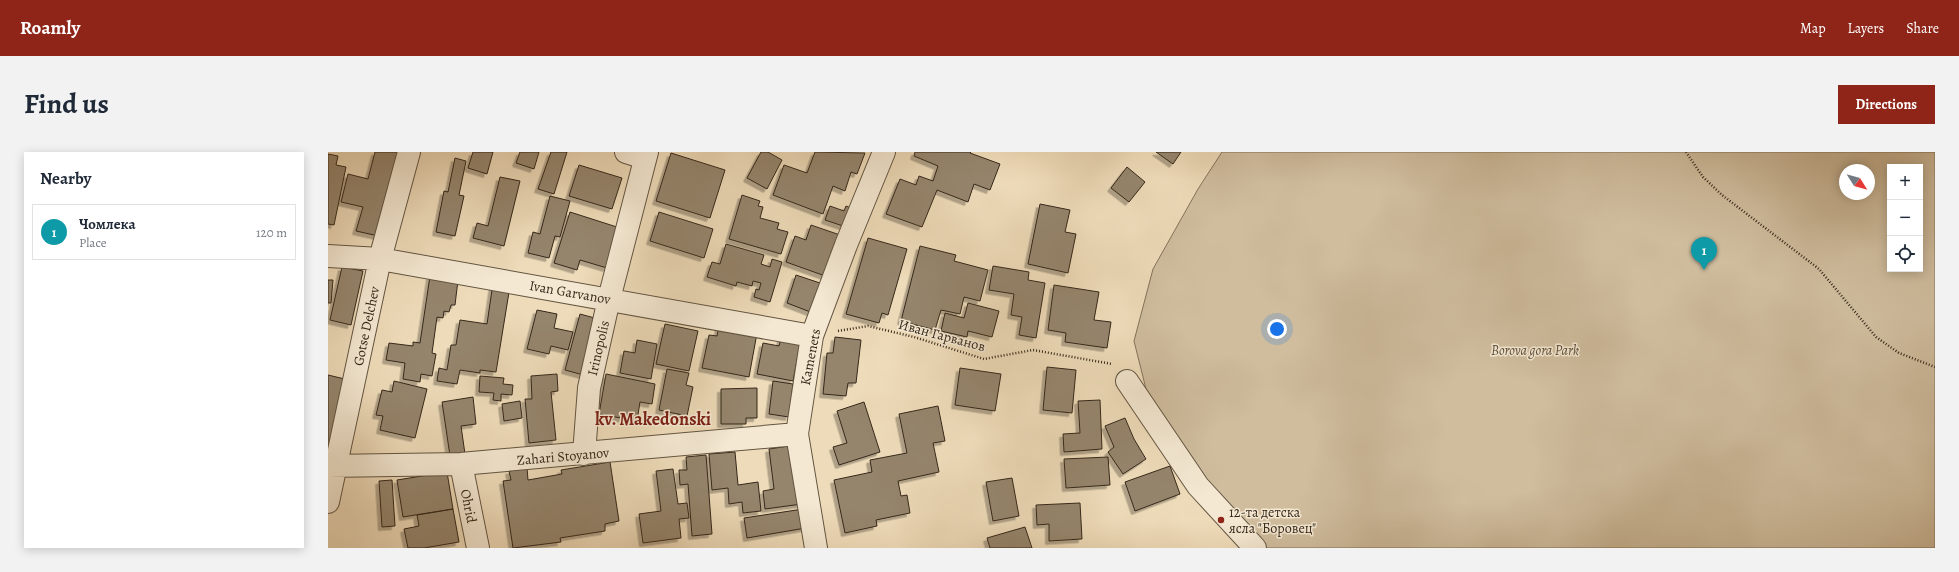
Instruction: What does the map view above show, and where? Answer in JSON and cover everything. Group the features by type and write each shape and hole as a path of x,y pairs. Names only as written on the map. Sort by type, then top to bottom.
{"street":[{"name":"Gotse Delchev","path":"328,502 332,466 380,259 409,152"},
{"name":"Kamenets","path":"816,548 797,434 812,336 846,245 884,152"},
{"name":"Irinopolis","path":"584,454 589,388 639,154"},
{"name":"Ivan Garvanov","path":"328,256 380,259 812,336"},
{"path":"1127,382 1198,486 1255,548"},
{"name":"Zahari Stoyanov","path":"332,466 461,464 797,434"},
{"name":"Ohrid","path":"461,464 478,548"}],"path":[{"path":"1686,152 1704,177 1722,195 1819,269 1876,337 1899,353 1935,367"},
{"name":"Иван Гарванов","path":"812,336 868,326 914,337 984,359 1033,350 1122,366 1127,382"}],"green space":[{"name":"Borova gora Park","path":"1222,152 1935,152 1935,548 1266,548 1207,483 1146,389 1134,341 1153,269 1198,189"}],"building":[{"path":"375,152 399,152 383,237 356,231 363,207 341,202 348,174 368,179"},
{"path":"473,152 493,152 487,174 468,168"},
{"path":"520,152 539,152 534,169 516,163"},
{"path":"551,152 567,152 554,194 538,189"},
{"path":"761,152 768,152 782,160 767,189 747,178"},
{"path":"815,152 865,153 857,174 851,172 845,191 833,186 823,214 773,195 784,165 807,173"},
{"path":"915,152 971,152 970,153 1000,164 990,190 974,184 968,202 937,190 922,227 886,214 900,179 916,185 919,176 933,181 938,166 914,156"},
{"path":"1156,152 1181,152 1173,164"},
{"path":"671,153 725,170 710,218 656,201"},
{"path":"328,154 338,156 336,165 346,167 334,225 328,224"},
{"path":"455,158 466,161 459,195 464,196 455,236 436,232 444,191 448,192"},
{"path":"579,165 622,178 612,209 569,196"},
{"path":"1127,167 1145,182 1129,202 1111,188"},
{"path":"500,177 520,181 504,246 473,238 477,223 488,226"},
{"path":"742,195 760,201 758,206 763,207 760,218 779,223 777,229 788,232 781,254 729,239"},
{"path":"550,196 570,201 560,237 555,236 549,258 528,253 533,232 540,234"},
{"path":"1040,204 1070,210 1065,232 1076,234 1068,273 1028,264"},
{"path":"830,206 844,211 846,206 856,210 849,228 825,220"},
{"path":"570,212 620,228 607,268 580,260 577,270 554,263"},
{"path":"659,212 713,229 704,258 650,241"},
{"path":"811,225 843,236 828,277 786,262 795,236 806,240"},
{"path":"868,238 907,249 888,315 882,313 879,323 846,314"},
{"path":"726,244 764,255 761,264 770,267 772,259 782,262 770,302 754,297 756,289 759,290 761,283 753,281 752,286 737,282 736,286 707,277 712,262 720,264"},
{"path":"920,246 956,255 954,261 988,270 980,301 964,297 960,314 941,310 935,330 901,321"},
{"path":"993,266 1029,272 1028,280 1045,283 1036,338 1019,335 1022,317 1011,315 1014,294 989,290"},
{"path":"342,267 363,271 351,325 330,320"},
{"path":"796,275 823,284 813,313 787,303"},
{"path":"430,276 458,280 455,305 451,305 449,312 444,311 443,318 437,317 432,353 436,354 432,376 421,374 420,382 403,379 405,363 386,360 389,343 413,346 413,342 420,343"},
{"path":"328,280 333,280 331,303 328,303"},
{"path":"493,283 510,286 496,372 480,370 480,373 460,370 457,384 437,381 439,368 447,370 451,345 456,345 460,320 487,324"},
{"path":"1054,285 1099,292 1094,320 1111,322 1107,348 1065,342 1066,333 1048,330"},
{"path":"968,303 999,311 992,337 968,331 967,337 941,331 945,313 964,318"},
{"path":"537,310 557,314 554,328 573,332 568,350 551,346 549,354 527,349"},
{"path":"580,314 602,320 587,376 565,370"},
{"path":"665,324 698,331 689,371 656,364"},
{"path":"719,326 757,333 749,377 702,368 709,335 717,336"},
{"path":"782,335 801,339 793,381 757,374 763,343 779,346"},
{"path":"835,337 861,340 856,383 848,383 846,396 823,394 827,353 833,353"},
{"path":"637,340 657,344 651,379 620,373 624,351 635,353"},
{"path":"1047,367 1076,370 1072,413 1043,410"},
{"path":"960,368 1001,374 995,411 955,405"},
{"path":"667,369 689,373 686,385 693,387 687,416 659,410"},
{"path":"557,374 558,391 551,392 556,440 529,443 525,399 532,399 531,376"},
{"path":"606,374 655,384 652,404 640,402 637,421 599,414"},
{"path":"328,375 349,380 331,446 328,445"},
{"path":"480,376 504,378 503,384 513,385 512,395 501,394 501,401 493,400 494,393 479,392"},
{"path":"394,381 427,389 415,438 380,430 383,416 376,415 382,390 392,392"},
{"path":"773,381 793,384 789,417 769,414"},
{"path":"757,388 757,418 746,418 746,424 721,424 721,389"},
{"path":"473,397 476,424 461,426 465,454 450,456 442,402"},
{"path":"1100,400 1102,449 1064,452 1063,434 1080,433 1078,401"},
{"path":"520,401 522,418 504,421 502,404"},
{"path":"864,402 880,452 839,465 833,447 847,443 837,411"},
{"path":"938,406 945,441 933,443 939,472 898,481 901,496 907,495 910,513 876,520 877,526 845,533 834,480 872,472 870,460 907,453 899,414"},
{"path":"1125,418 1134,439 1146,459 1123,474 1108,452 1114,447 1105,426"},
{"path":"795,445 802,504 765,509 763,491 774,489 769,449"},
{"path":"735,452 738,485 758,482 761,511 743,513 742,502 729,504 728,488 712,490 709,454"},
{"path":"706,455 712,534 692,536 688,484 680,485 679,470 687,470 686,457"},
{"path":"1108,457 1110,485 1066,488 1064,459"},
{"path":"610,462 619,521 605,524 605,531 560,538 561,542 513,548 503,481 511,480 509,471 527,468 528,480 562,474 561,470"},
{"path":"1170,466 1180,494 1135,511 1125,482"},
{"path":"673,469 678,504 687,503 689,518 679,519 681,538 643,543 639,514 661,511 656,471"},
{"path":"447,472 453,509 403,517 397,480"},
{"path":"1012,478 1019,516 993,521 986,482"},
{"path":"392,480 395,526 382,527 379,481"},
{"path":"1080,503 1082,539 1049,541 1049,524 1037,525 1036,505"},
{"path":"453,509 459,542 424,548 408,548 404,529 419,526 417,515"},
{"path":"803,509 806,528 747,538 744,518"},
{"path":"1025,527 1032,548 990,548 987,538"}],"place":[{"name":"Чомлека","path":"1704,270"},
{"name":"12-та детска ясла \"Боровец\"","path":"1221,520"}],"district":[{"name":"kv. Makedonski","path":"653,419"}]}
